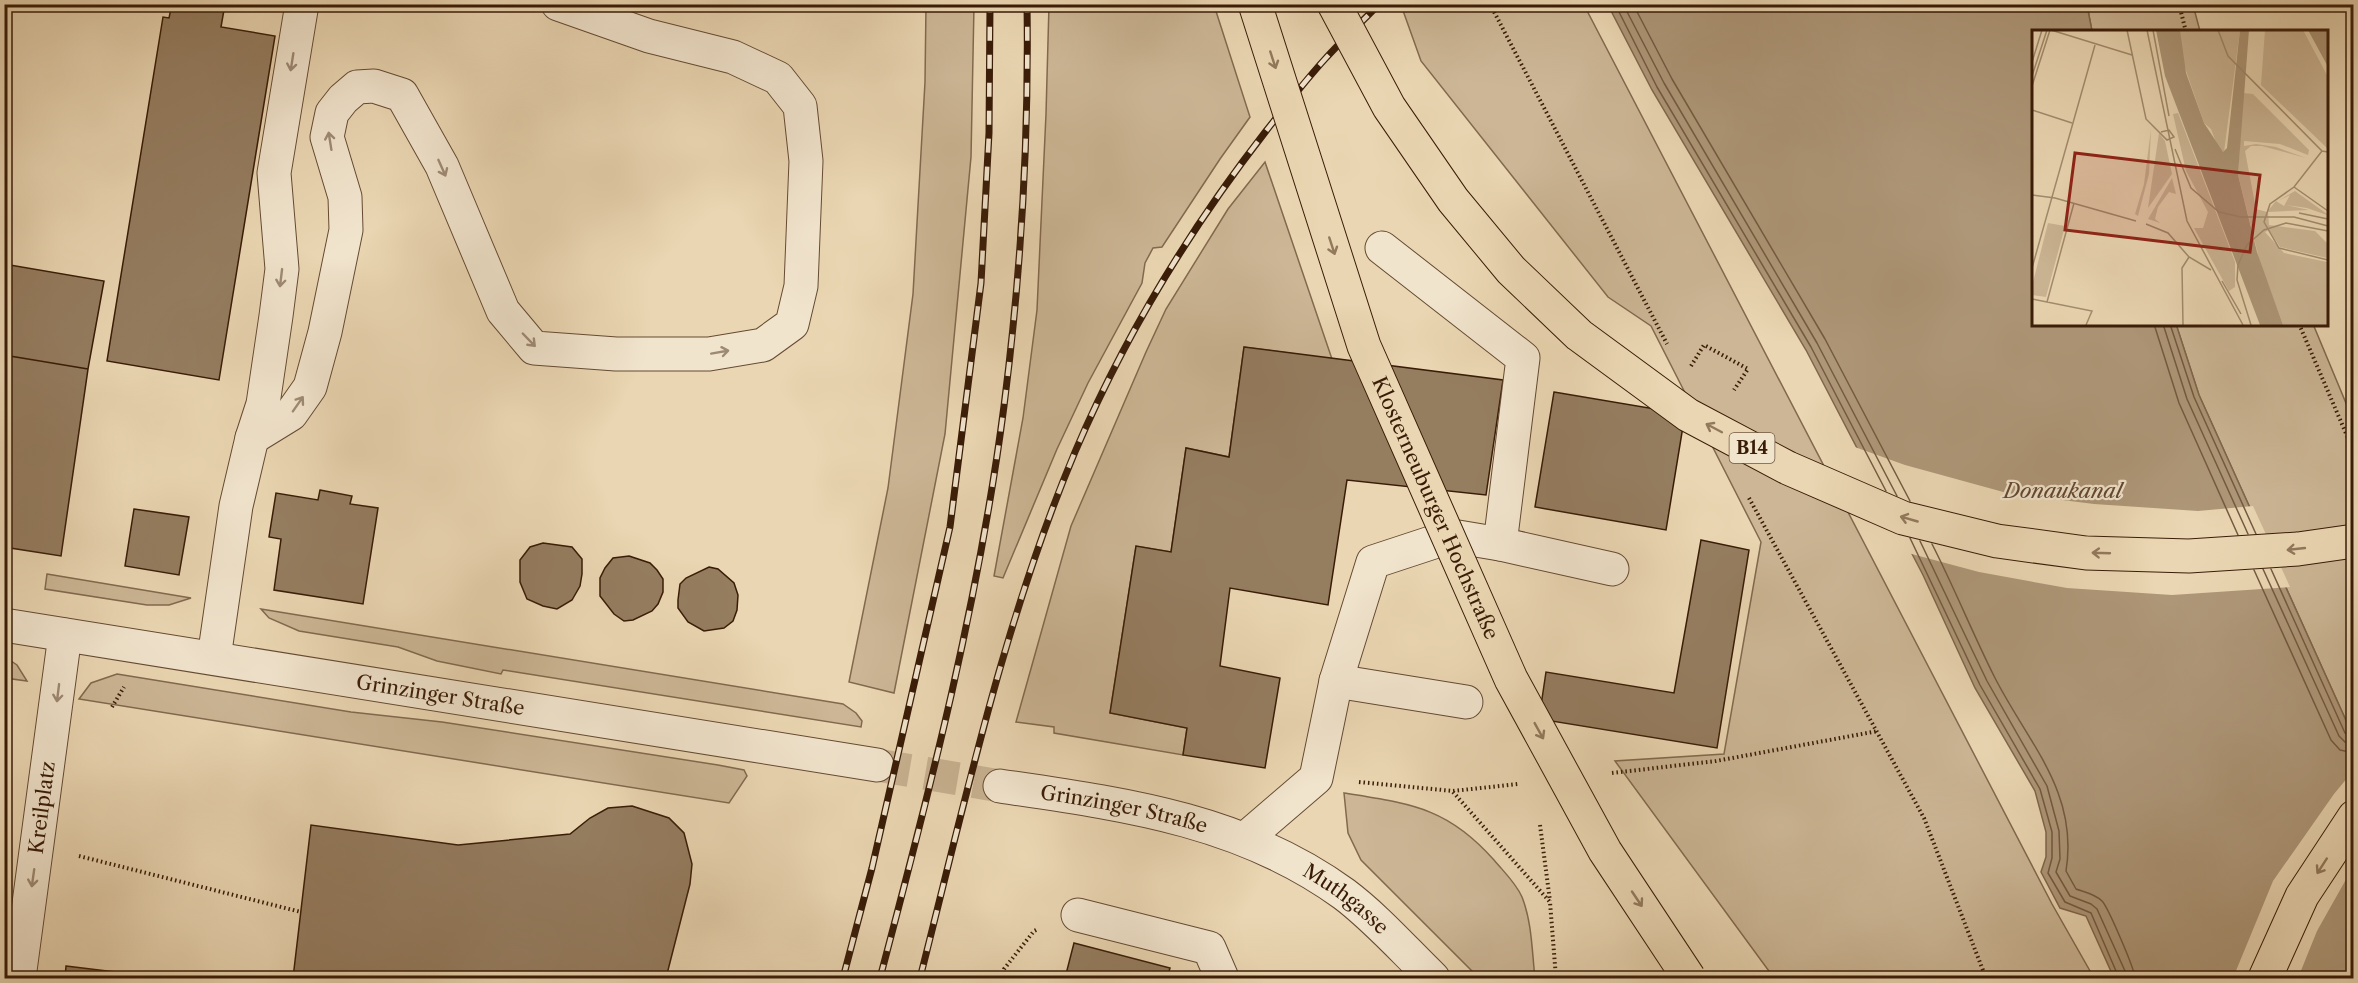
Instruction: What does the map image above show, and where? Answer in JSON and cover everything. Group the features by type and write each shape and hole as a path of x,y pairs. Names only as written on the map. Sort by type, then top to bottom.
{"highway":[{"name":"Klosterneuburger Hochstraße","path":"1255,4 1364,346 1511,679 1605,850 1689,978"},
{"name":"B14","path":"1334,4 1389,107 1453,200 1511,270 1579,335 1688,415 1778,462 1904,518 1997,541 2086,553 2188,556 2298,549 2354,541"},
{"path":"2265,978 2302,896 2354,817"}],"street":[{"path":"214,658 236,506 252,438 263,404 282,269 274,173 302,4"},
{"path":"252,438 291,414 310,387 326,332 346,230 345,197 327,138 332,113 357,87 374,86 402,95 442,166 503,311 534,348 616,354 709,354 763,345 792,324 801,286 806,161 800,106 778,78 733,57 649,36 558,4"},
{"path":"1382,248 1523,358 1500,544"},
{"path":"1245,839 1316,778 1336,681 1373,562 1452,537 1500,544 1612,569"},
{"name":"Grinzinger Straße","path":"4,625 877,765"},
{"name":"Kreilplatz","path":"19,978 65,635"},
{"path":"1336,681 1466,702"},
{"name":"Grinzinger Straße","path":"1000,786 1075,797 1172,816 1245,839"},
{"name":"Muthgasse","path":"1245,839 1289,860 1344,894 1433,978"},
{"path":"1078,915 1209,948 1222,978"}],"path":[{"path":"2180,4 2186,30"},
{"path":"2300,326 2354,452"},
{"path":"1694,361 1704,345 1748,369 1736,387"},
{"path":"112,707 127,684"},
{"path":"1453,791 1550,902"},
{"path":"1538,815 1550,902 1556,978"},
{"path":"38,845 302,912"},
{"path":"1002,978 1004,969 1034,931 1078,915"}],"shaded area":[{"path":"926,5 974,5 971,157 945,434 894,693 849,682 888,488 913,294 925,82"},
{"path":"1049,5 1214,5 1250,117 1162,247 1153,248 1145,263 1142,283 1088,383 1057,449 1003,578 994,576 1023,418 1037,310"},
{"path":"1401,5 1584,5 2052,904 2094,978 1774,978 1615,761 1724,754 1761,542 1651,326 1608,297 1421,61"},
{"path":"2087,5 2193,5 2200,30 2092,30"},
{"path":"1265,162 1332,359 1244,347 1229,457 1186,448 1171,552 1136,546 1110,713 1187,728 1183,755 1054,733 1054,727 1016,722 1071,526 1146,352 1166,309 1228,209"},
{"path":"2177,326 2314,326 2353,420 2353,736 2199,395"},
{"path":"47,574 191,598 169,605 147,605 45,589"},
{"path":"261,609 843,704 856,713 862,721 861,727 503,670 501,674 437,661 398,647 299,631 269,618"},
{"path":"5,657 17,665 27,681 5,678"},
{"path":"117,674 351,712 442,722 718,765 744,770 747,776 729,803 79,699 91,683"},
{"path":"1344,793 1409,805 1426,811 1444,818 1477,842 1510,878 1522,897 1530,927 1535,978 1479,978 1361,860 1348,833"}],"water":[{"name":"Donaukanal","path":"1608,5 2087,5 2092,30 2032,30 2032,326 2177,326 2199,395 2353,736 2353,978 2114,978 2086,916 2060,908 2041,872 2046,857 2046,832 2035,791 1975,688 1923,575 1806,350 1652,90"}],"pier":[{"path":"1852,446 1905,465 2007,493 2094,504 2198,511 2253,506 2290,587 2172,595 2067,588 1979,572 1908,553"},
{"path":"2353,771 2353,867 2317,931 2298,978 2233,978 2273,881 2334,794"}],"building":[{"path":"4,4 8,4 4,28"},
{"path":"172,4 225,4 221,27 275,36 219,380 107,361 163,17 169,18"},
{"path":"4,264 104,281 88,369 4,355"},
{"path":"1244,347 1503,380 1486,495 1347,480 1328,605 1230,588 1220,666 1280,678 1265,768 1183,755 1187,728 1110,713 1136,546 1171,552 1186,448 1229,457"},
{"path":"4,355 88,369 61,556 4,547"},
{"path":"1554,392 1685,414 1666,530 1535,507"},
{"path":"320,490 352,496 350,504 378,508 363,604 274,590 281,539 269,537 276,493 318,500"},
{"path":"134,509 189,517 179,575 125,566"},
{"path":"1701,540 1749,550 1717,748 1539,719 1546,672 1674,693"},
{"path":"543,543 572,547 582,559 580,586 572,600 557,609 527,599 520,582 520,560 530,547"},
{"path":"629,556 650,563 657,570 663,579 663,592 652,611 633,620 624,621 614,614 600,596 600,578 613,558"},
{"path":"709,567 718,569 734,583 738,595 737,610 733,621 724,628 704,631 688,622 678,608 678,600 680,584 686,578"},
{"path":"632,806 669,818 684,833 692,864 690,884 666,978 293,978 311,825 458,845 570,834 590,818 608,808"},
{"path":"1074,943 1170,968 1167,978 1065,978"},
{"path":"66,966 165,978 65,978"}],"tunnel":[{"path":"877,765 1000,786"}],"railway":[{"path":"843,978 872,868 950,527 981,283 989,133 990,4"},
{"path":"880,978 935,766 967,623 994,479 1010,356 1019,256 1027,105 1027,4"},
{"path":"920,978 988,712 1027,580 1075,452 1094,409 1160,286 1238,168 1331,52 1379,4"}]}
